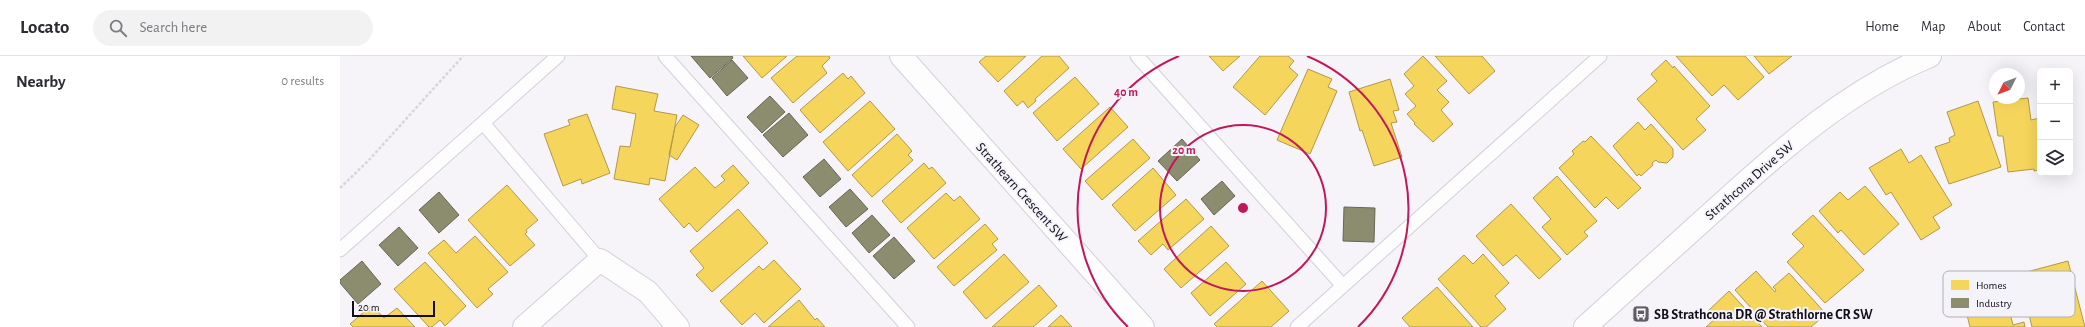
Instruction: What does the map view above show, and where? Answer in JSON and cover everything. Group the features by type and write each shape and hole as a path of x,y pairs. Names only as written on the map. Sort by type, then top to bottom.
{"street":[{"name":"Strathearn Crescent SW","path":"901,56 1143,327"},
{"name":"Strathcona Drive SW","path":"1585,327 1776,154 1822,118 1864,88 1930,56"},
{"path":"524,327 600,260 648,292 678,327"}],"lane":[{"path":"340,250 558,56"},
{"path":"665,56 908,327"},
{"path":"1137,56 1343,286"},
{"path":"1297,327 1600,56"},
{"path":"483,123 600,260"}],"path":[{"path":"340,188 369,160 463,56"}],"building: Homes":[{"path":"743,56 787,56 762,78"},
{"path":"797,56 829,56 830,58 822,66 827,73 793,103 771,78"},
{"path":"986,56 1026,56 998,82 979,62"},
{"path":"1042,56 1059,56 1069,68 1035,99 1036,101 1028,108 1023,101 1017,106 1004,91"},
{"path":"1209,56 1240,56 1223,71"},
{"path":"1260,56 1288,56 1294,61 1289,67 1298,75 1265,115 1233,87"},
{"path":"1423,56 1447,81 1437,90 1449,102 1441,110 1453,124 1433,142 1414,124 1415,123 1407,114 1416,106 1405,94 1414,86 1404,74"},
{"path":"1435,56 1482,56 1495,71 1469,94"},
{"path":"1676,56 1745,56 1764,77 1738,100 1724,85 1712,96"},
{"path":"1754,56 1792,56 1769,74"},
{"path":"1666,60 1673,68 1674,66 1710,106 1696,119 1706,130 1683,150 1637,99 1657,81 1651,74"},
{"path":"1308,69 1332,79 1328,87 1337,91 1310,154 1277,140"},
{"path":"843,73 848,79 851,76 865,93 820,133 800,110"},
{"path":"1075,77 1099,104 1057,141 1033,113"},
{"path":"1390,79 1399,110 1393,111 1397,122 1391,123 1402,157 1374,166 1362,130 1360,131 1349,92"},
{"path":"616,86 658,94 654,111 677,115 665,181 650,178 649,185 614,179 620,146 630,147 636,114 612,109"},
{"path":"2025,98 2028,98 2031,120 2037,119 2037,170 2034,171 2034,169 2008,172 2003,136 1998,136 1993,104 2025,104"},
{"path":"870,101 895,129 848,171 823,142"},
{"path":"1978,101 2001,167 1949,184 1935,147 1950,142 1949,138 1955,135 1947,112"},
{"path":"1110,107 1128,127 1081,169 1063,149"},
{"path":"587,114 610,173 582,184 581,179 563,186 544,134 570,125 568,120"},
{"path":"683,115 699,125 677,160 669,155 675,127"},
{"path":"1638,122 1645,130 1651,124 1673,149 1673,157 1667,163 1658,162 1656,160 1652,163 1653,165 1641,176 1639,174 1637,176 1613,146"},
{"path":"897,134 912,151 908,155 913,160 872,197 852,175"},
{"path":"1591,136 1641,188 1618,209 1606,197 1595,208 1559,168 1574,154 1572,151"},
{"path":"1133,139 1150,158 1102,200 1085,181"},
{"path":"1901,149 1909,163 1921,155 1952,205 1933,217 1940,228 1921,240 1891,192 1886,195 1869,168"},
{"path":"924,163 929,169 932,167 946,183 901,223 882,201"},
{"path":"733,165 749,183 697,232 689,223 684,228 659,199 695,167 715,188 725,180 721,176"},
{"path":"1153,168 1176,195 1135,231 1112,205"},
{"path":"1557,176 1597,221 1584,232 1588,236 1567,255 1542,227 1551,219 1533,198"},
{"path":"507,185 538,220 526,230 527,232 525,234 535,245 510,266 468,220"},
{"path":"1865,186 1899,224 1864,255 1841,230 1838,233 1819,211 1840,192 1848,200"},
{"path":"946,193 954,201 960,196 980,219 934,259 907,228"},
{"path":"1186,199 1204,219 1168,250 1163,244 1151,255 1138,241"},
{"path":"1511,204 1561,259 1539,279 1516,255 1503,266 1476,236"},
{"path":"738,209 768,243 712,292 696,275 704,268 690,251"},
{"path":"1813,215 1864,270 1825,303 1787,262 1804,246 1792,234"},
{"path":"985,224 998,239 992,244 997,250 954,286 937,267"},
{"path":"1211,226 1229,246 1181,288 1164,269"},
{"path":"475,236 508,272 488,289 493,294 477,308 428,253 444,240 456,253"},
{"path":"1004,254 1029,282 986,319 963,292"},
{"path":"1483,254 1509,283 1495,296 1506,309 1486,327 1481,327 1438,279 1464,255 1473,264"},
{"path":"774,260 801,289 764,323 755,313 742,325 720,301 759,266 763,270"},
{"path":"2068,261 2071,271 2030,271"},
{"path":"425,262 466,306 445,326 440,320 432,327 429,327 394,289"},
{"path":"1226,262 1246,284 1210,316 1191,293"},
{"path":"1756,271 1775,292 1776,290 1773,287 1789,273 1826,314 1811,327 1768,327 1735,290"},
{"path":"1262,281 1289,311 1271,327 1217,327 1214,324"},
{"path":"1039,285 1057,306 1033,327 992,327"},
{"path":"1437,287 1473,327 1410,327 1402,318"},
{"path":"2075,288 2085,327 2032,327 2030,317 2075,317"},
{"path":"1729,291 1762,327 1706,327 1715,319 1708,311"},
{"path":"799,300 815,320 817,318 825,327 768,327"},
{"path":"372,305 384,318 397,308 415,327 353,327 350,324"},
{"path":"1061,315 1072,327 1048,327"},
{"path":"1968,317 2011,317 2013,325 2024,322 2025,327 1970,327"}],"building: Industry":[{"path":"691,56 732,56 733,58 710,78"},
{"path":"732,60 748,78 727,96 712,78"},
{"path":"770,96 785,112 762,133 747,117"},
{"path":"789,113 808,135 783,157 763,135"},
{"path":"1182,139 1200,160 1177,181 1158,161"},
{"path":"824,159 841,179 820,197 803,177"},
{"path":"1222,181 1235,196 1214,215 1201,199"},
{"path":"850,189 868,209 846,227 829,207"},
{"path":"439,192 459,215 439,233 419,210"},
{"path":"1344,207 1375,208 1374,242 1343,241"},
{"path":"872,215 890,235 869,253 852,233"},
{"path":"399,227 418,248 398,266 379,245"},
{"path":"894,237 915,261 894,279 873,256"},
{"path":"362,261 381,284 358,304 340,283 340,280"}],"place":[{"name":"SB Strathcona DR @ Strathlorne CR SW","path":"1641,314"}]}
